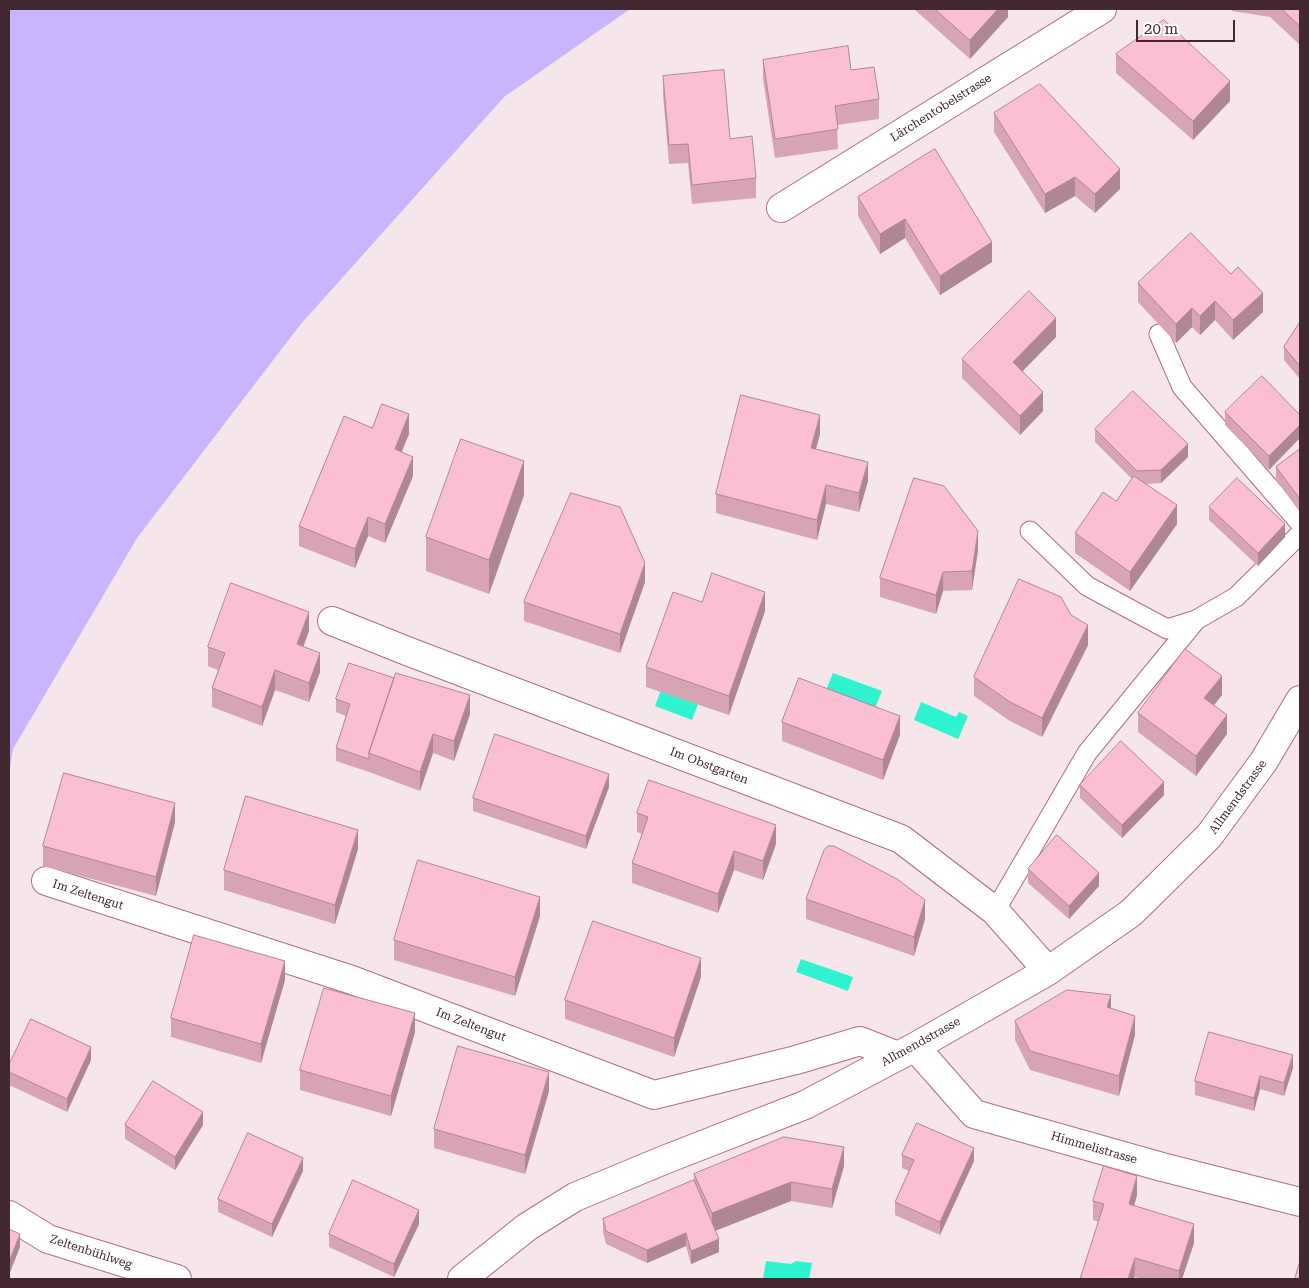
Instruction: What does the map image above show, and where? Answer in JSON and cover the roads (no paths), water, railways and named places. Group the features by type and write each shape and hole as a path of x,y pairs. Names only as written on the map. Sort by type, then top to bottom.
{"street":[{"name":"Lärchentobelstrasse","path":"781,208 1102,9"},
{"name":"Im Obstgarten","path":"332,621 416,655 901,839 995,911 1048,971"},
{"name":"Allmendstrasse","path":"460,1279 527,1227 575,1197 805,1105 1048,971 1131,913 1209,836 1264,761 1300,700"},
{"name":"Im Zeltengut","path":"46,881 352,980 654,1095 796,1060 860,1041 906,1051"},
{"name":"Himmelistrasse","path":"906,1051 974,1114 1162,1167 1300,1202"},
{"name":"Zeltenbühlweg","path":"9,1215 48,1239 178,1279"}],"lane":[{"path":"1159,334 1182,387 1300,523"},
{"path":"1030,531 1087,586 1167,628 1196,620 1236,597 1300,534"},
{"path":"995,911 1087,753 1196,620"}]}
